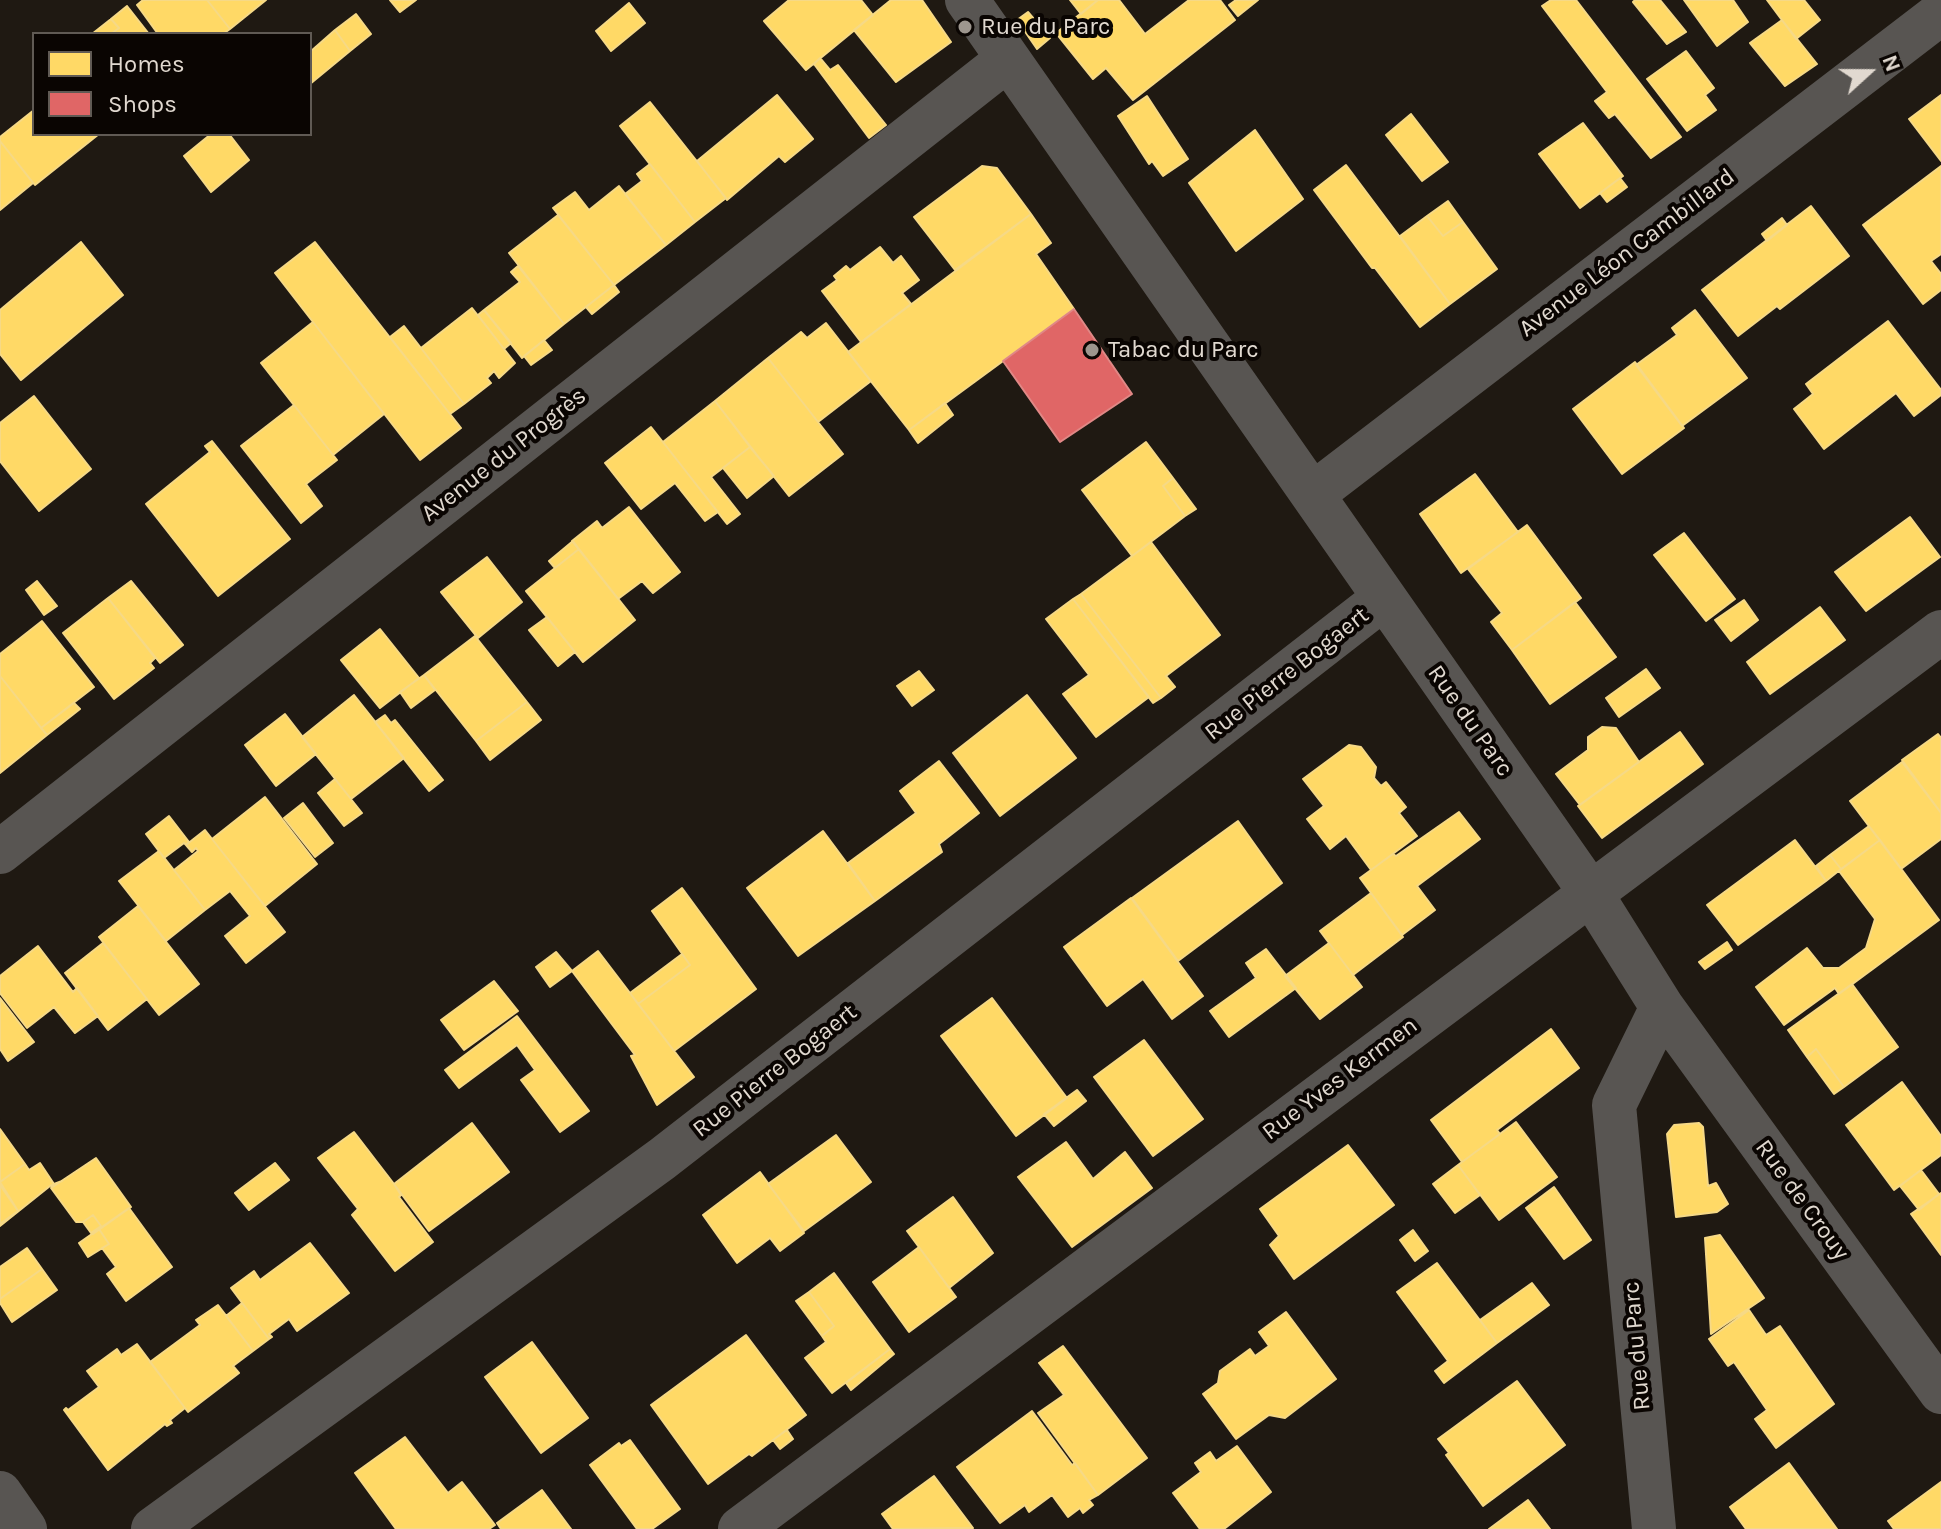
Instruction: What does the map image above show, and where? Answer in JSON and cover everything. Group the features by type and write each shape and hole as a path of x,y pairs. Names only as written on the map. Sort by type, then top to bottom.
{"street":[{"name":"Rue du Parc","path":"967,0 1590,892 1662,1007 1614,1105 1654,1529"},
{"name":"Avenue Léon Cambillard","path":"1313,494 1941,13"},
{"name":"Avenue du Progrès","path":"0,852 1008,59"},
{"name":"Rue Pierre Bogaert","path":"153,1529 662,1159 1384,598"},
{"name":"Rue Yves Kermen","path":"740,1529 1941,632"},
{"name":"Rue de Crouy","path":"1662,1007 1941,1392"},
{"path":"0,1493 25,1529"}],"building: Homes":[{"path":"143,0 207,0 230,29 226,32 157,32 137,5"},
{"path":"207,0 266,0 230,29"},
{"path":"390,0 416,0 400,12"},
{"path":"789,0 861,0 873,15 806,70 764,21"},
{"path":"891,0 922,0 951,42 896,82 854,30"},
{"path":"1070,0 1098,0 1081,14"},
{"path":"1098,0 1119,0 1145,34 1189,0 1220,0 1235,20 1133,100 1106,68 1093,79 1056,33"},
{"path":"1236,0 1258,0 1238,16 1229,5"},
{"path":"1551,0 1576,0 1681,137 1651,158 1615,114 1609,118 1595,101 1607,92 1542,6"},
{"path":"1660,0 1686,32 1667,44 1633,2"},
{"path":"1684,0 1733,0 1748,22 1717,46"},
{"path":"1767,0 1804,0 1820,20 1796,39"},
{"path":"629,3 645,23 611,51 596,31"},
{"path":"127,6 147,32 114,32 119,28 111,19"},
{"path":"1028,12 1050,38 1037,49 1017,20"},
{"path":"356,14 371,34 350,51 335,30"},
{"path":"111,19 119,28 114,32 95,32"},
{"path":"1782,20 1817,64 1785,86 1750,43"},
{"path":"335,30 350,51 312,82 312,50"},
{"path":"1686,51 1714,88 1705,95 1716,110 1687,131 1647,79"},
{"path":"820,58 830,70 838,65 886,125 869,138 814,64"},
{"path":"777,95 813,139 785,162 779,156 727,200 697,161"},
{"path":"1941,95 1941,161 1909,119"},
{"path":"1147,96 1188,159 1163,176 1152,161 1149,164 1118,116"},
{"path":"650,102 726,198 695,222 620,126"},
{"path":"32,112 32,136 96,136 35,185 0,137"},
{"path":"1411,114 1448,162 1422,181 1386,135"},
{"path":"1583,123 1623,176 1580,208 1539,154"},
{"path":"1255,130 1303,199 1236,251 1189,183"},
{"path":"209,136 231,136 249,160 211,192 184,156"},
{"path":"0,141 33,183 0,210"},
{"path":"650,164 695,222 666,245 625,194 642,181 637,174"},
{"path":"1346,165 1450,304 1420,327 1314,190"},
{"path":"982,166 997,168 1031,214 955,270 914,217"},
{"path":"1941,166 1941,254 1931,261 1941,274 1941,290 1923,304 1863,225"},
{"path":"1620,178 1627,187 1607,202 1600,193"},
{"path":"619,186 666,245 614,285 553,208 575,192 589,210"},
{"path":"1448,201 1463,222 1443,236 1427,216"},
{"path":"1811,206 1849,256 1780,309 1777,306 1738,336 1702,290"},
{"path":"1031,214 1051,243 1036,254 1074,309 909,430 848,352"},
{"path":"558,215 614,285 564,324 509,253"},
{"path":"1427,216 1443,236 1463,222 1497,269 1450,304 1400,236"},
{"path":"1782,218 1787,225 1767,241 1762,234"},
{"path":"81,242 123,295 21,380 0,354 0,310"},
{"path":"315,242 461,428 420,460 275,273"},
{"path":"880,247 893,263 901,256 919,280 902,293 911,304 861,342 822,291 837,280 834,276 846,266 850,270"},
{"path":"518,266 564,324 522,358 484,310 520,282 511,272"},
{"path":"614,285 619,292 592,314 586,307"},
{"path":"472,308 515,363 499,378 494,371 487,378 491,383 464,404 421,348"},
{"path":"484,310 511,343 504,349 478,315"},
{"path":"1695,310 1747,378 1682,426 1636,365 1677,335 1672,328"},
{"path":"1888,321 1941,390 1941,395 1914,416 1896,393 1824,449 1794,409 1813,394 1806,384"},
{"path":"313,322 384,414 333,455 261,363"},
{"path":"826,323 871,381 818,422 768,358 801,332 807,338"},
{"path":"404,326 464,404 450,414 390,337"},
{"path":"544,340 552,350 531,365 524,356"},
{"path":"768,358 843,454 789,496 715,401"},
{"path":"1635,362 1684,428 1622,474 1573,409"},
{"path":"34,396 91,469 39,511 0,461 0,423"},
{"path":"715,401 750,447 711,477 740,514 727,524 663,442"},
{"path":"945,403 953,415 918,443 909,430"},
{"path":"294,405 337,460 306,484 322,506 301,523 241,446"},
{"path":"651,427 718,512 705,521 675,483 641,509 605,463"},
{"path":"212,441 290,539 218,596 146,504 210,452 205,446"},
{"path":"1146,442 1173,478 1163,486 1185,516 1132,556 1082,490"},
{"path":"750,447 774,476 747,498 723,468"},
{"path":"1475,474 1518,532 1461,573 1420,514"},
{"path":"1173,478 1196,509 1185,516 1163,486"},
{"path":"629,507 680,572 653,593 642,581 618,599 572,541 597,521 602,528"},
{"path":"1910,517 1940,557 1866,611 1835,572"},
{"path":"1527,525 1581,598 1512,650 1491,622 1502,613 1468,569"},
{"path":"1684,533 1735,599 1706,621 1654,555"},
{"path":"573,541 579,549 555,568 549,561"},
{"path":"1151,542 1220,635 1166,676 1175,687 1161,698 1081,594"},
{"path":"579,549 635,620 583,662 526,591"},
{"path":"487,557 522,602 478,638 441,592"},
{"path":"37,581 57,606 44,615 26,590"},
{"path":"131,581 183,645 160,663 108,598"},
{"path":"1081,594 1161,698 1153,703 1073,599"},
{"path":"108,598 155,658 150,663 154,668 114,699 63,633"},
{"path":"1073,599 1149,697 1096,737 1063,694 1089,675 1046,619"},
{"path":"1744,600 1758,620 1731,641 1715,620"},
{"path":"1575,602 1616,657 1550,704 1512,650"},
{"path":"1820,607 1845,640 1770,694 1747,662"},
{"path":"547,617 575,652 558,666 529,630"},
{"path":"42,621 94,687 41,728 0,676 0,654"},
{"path":"380,629 419,678 380,708 341,660"},
{"path":"475,636 527,702 476,741 424,675"},
{"path":"1646,669 1660,688 1619,717 1606,698"},
{"path":"919,671 934,690 912,706 897,686"},
{"path":"424,675 435,690 411,708 400,692"},
{"path":"0,676 47,735 0,773"},
{"path":"354,695 404,758 351,799 302,737"},
{"path":"1027,695 1076,758 1000,816 953,753"},
{"path":"527,702 541,720 490,760 476,741"},
{"path":"74,703 80,709 47,735 41,728"},
{"path":"285,714 316,754 276,786 245,745"},
{"path":"385,715 391,723 395,720 443,780 429,791 375,722"},
{"path":"1602,727 1616,728 1639,762 1580,805 1556,774 1588,750 1588,737"},
{"path":"1680,732 1703,764 1602,838 1578,806"},
{"path":"1938,734 1941,738 1941,813 1902,760"},
{"path":"1349,745 1361,747 1376,767 1374,778 1381,786 1386,782 1406,807 1399,813 1417,836 1371,870 1346,836 1330,849 1307,819 1324,806 1303,779"},
{"path":"939,761 979,813 939,844 942,852 875,901 848,863 916,813 900,791"},
{"path":"1902,762 1941,813 1941,839 1901,869 1850,801"},
{"path":"335,779 362,813 344,826 318,793"},
{"path":"265,797 317,864 265,906 212,839"},
{"path":"303,803 333,843 315,857 284,818"},
{"path":"1459,812 1480,839 1417,886 1435,910 1402,935 1360,878"},
{"path":"169,816 189,842 164,858 146,834"},
{"path":"1238,821 1282,883 1178,961 1132,898"},
{"path":"1869,826 1880,840 1841,869 1830,855"},
{"path":"205,830 285,932 246,963 225,936 250,916 230,891 205,910 174,870 198,851 196,848 192,852 186,845"},
{"path":"823,831 875,901 798,956 747,888"},
{"path":"1795,840 1826,881 1738,945 1707,905"},
{"path":"1880,840 1939,920 1839,994 1835,988 1784,1025 1756,987 1807,948 1823,968 1839,968 1866,948 1875,919 1839,871"},
{"path":"159,851 205,910 166,941 119,881"},
{"path":"1830,855 1841,869 1826,881 1816,866"},
{"path":"682,888 756,989 674,1051 638,1004 690,965 652,911"},
{"path":"1371,893 1403,937 1353,975 1320,931"},
{"path":"1131,898 1203,996 1172,1019 1143,979 1107,1006 1064,947"},
{"path":"138,906 199,984 159,1015 99,937"},
{"path":"1727,942 1732,950 1705,969 1699,962"},
{"path":"103,943 147,999 108,1030 65,973"},
{"path":"1329,943 1362,987 1320,1019 1285,976"},
{"path":"38,946 73,992 77,988 98,1016 75,1033 54,1007 27,1028 0,993 0,976"},
{"path":"1266,949 1296,988 1229,1037 1210,1011 1256,978 1246,963"},
{"path":"598,951 694,1077 657,1105 631,1056 635,1055 572,971"},
{"path":"556,952 572,971 550,987 536,967"},
{"path":"682,954 690,965 638,1004 630,993"},
{"path":"494,981 518,1011 464,1050 441,1020"},
{"path":"1852,984 1898,1047 1844,1087 1816,1049 1807,1057 1788,1030"},
{"path":"0,998 34,1042 8,1061 0,1049"},
{"path":"992,998 1067,1098 1016,1136 941,1036"},
{"path":"517,1016 589,1111 560,1132 521,1080 535,1070 517,1045 459,1088 445,1070"},
{"path":"1551,1029 1579,1068 1497,1130 1500,1134 1462,1162 1431,1120"},
{"path":"1144,1040 1203,1119 1153,1156 1094,1077"},
{"path":"1816,1049 1844,1087 1834,1094 1807,1057"},
{"path":"1902,1082 1941,1136 1941,1155 1894,1190 1846,1125"},
{"path":"1077,1090 1086,1101 1054,1126 1044,1114"},
{"path":"1516,1122 1557,1177 1499,1220 1458,1165"},
{"path":"472,1123 509,1172 429,1231 394,1184"},
{"path":"1699,1123 1703,1127 1708,1186 1716,1183 1728,1204 1717,1212 1676,1217 1667,1134 1674,1125"},
{"path":"0,1129 25,1164 0,1182"},
{"path":"354,1132 433,1242 395,1271 352,1215 358,1209 318,1158"},
{"path":"836,1135 871,1182 804,1231 768,1184"},
{"path":"1066,1142 1093,1179 1125,1152 1152,1188 1072,1247 1018,1177"},
{"path":"1348,1145 1394,1205 1294,1279 1270,1245 1279,1236 1260,1209"},
{"path":"96,1158 131,1207 93,1234 101,1226 93,1215 83,1222 76,1222 51,1188"},
{"path":"40,1163 54,1184 62,1181 50,1186 0,1226 18,1211 0,1182 25,1164 29,1170"},
{"path":"275,1163 289,1180 249,1210 235,1193"},
{"path":"1458,1165 1480,1195 1455,1213 1433,1184"},
{"path":"1921,1170 1939,1194 1919,1210 1900,1186"},
{"path":"760,1172 804,1233 780,1251 770,1238 737,1263 703,1215"},
{"path":"0,1185 18,1211 0,1224"},
{"path":"1554,1187 1591,1240 1564,1259 1526,1208"},
{"path":"1941,1193 1941,1255 1911,1214"},
{"path":"953,1197 993,1253 949,1288 907,1231"},
{"path":"129,1208 172,1267 126,1301 107,1274 116,1267 102,1248 109,1244 99,1229"},
{"path":"93,1215 101,1226 91,1233 83,1222"},
{"path":"99,1229 109,1244 88,1257 79,1243"},
{"path":"1413,1230 1428,1251 1415,1261 1400,1240"},
{"path":"1720,1235 1764,1298 1711,1334 1705,1238"},
{"path":"310,1243 349,1293 297,1331 289,1319 269,1334 272,1337 269,1339 231,1288 254,1271 260,1280"},
{"path":"919,1247 956,1297 909,1332 873,1282"},
{"path":"27,1248 42,1269 0,1299 0,1267"},
{"path":"1437,1263 1497,1343 1444,1383 1435,1371 1448,1361 1397,1292"},
{"path":"42,1269 57,1290 12,1322 0,1299"},
{"path":"834,1273 890,1349 832,1393 805,1358 826,1342 822,1336 834,1326 809,1292"},
{"path":"1532,1283 1549,1305 1497,1343 1480,1320"},
{"path":"809,1292 834,1326 822,1336 796,1301"},
{"path":"242,1303 269,1339 253,1351 226,1316"},
{"path":"218,1305 253,1351 233,1366 239,1373 188,1412 150,1362 200,1325 196,1320"},
{"path":"1749,1310 1766,1335 1780,1326 1834,1404 1776,1448 1755,1419 1767,1410 1734,1362 1728,1366 1709,1339"},
{"path":"1286,1312 1336,1379 1285,1418 1269,1415 1236,1439 1203,1394 1218,1383 1220,1371 1250,1349 1255,1356 1269,1346 1259,1332"},
{"path":"746,1335 806,1415 752,1456 749,1454 708,1484 651,1405"},
{"path":"532,1342 588,1418 541,1453 485,1377"},
{"path":"137,1344 185,1408 170,1420 172,1423 165,1424 108,1470 64,1410 99,1387 87,1371 117,1349 121,1355"},
{"path":"1063,1346 1147,1458 1098,1495 1038,1413 1064,1395 1039,1363"},
{"path":"890,1349 894,1354 851,1390 846,1383"},
{"path":"1517,1381 1565,1445 1483,1506 1438,1439"},
{"path":"1032,1411 1098,1495 1089,1500 1093,1505 1083,1513 1080,1508 1068,1517 1052,1495 1029,1512 1025,1505 1000,1523 957,1467"},
{"path":"787,1430 793,1439 780,1449 773,1440"},
{"path":"405,1437 448,1493 462,1482 495,1525 489,1529 396,1529 355,1473"},
{"path":"630,1440 680,1509 652,1529 637,1529 590,1465 619,1443 621,1446"},
{"path":"1237,1446 1271,1492 1224,1529 1200,1529 1173,1493 1201,1472 1195,1463 1210,1452 1216,1461"},
{"path":"1789,1463 1837,1529 1746,1529 1730,1507"},
{"path":"934,1476 973,1528 893,1529 882,1514"},
{"path":"1941,1482 1941,1529 1894,1529 1888,1521"},
{"path":"542,1490 571,1529 501,1529 497,1523"},
{"path":"1528,1500 1550,1529 1489,1529"}],"building: Shops":[{"path":"1074,309 1132,394 1060,442 1003,361"}],"place":[{"name":"Rue du Parc","path":"965,27"},
{"name":"Tabac du Parc","path":"1092,350"}]}
